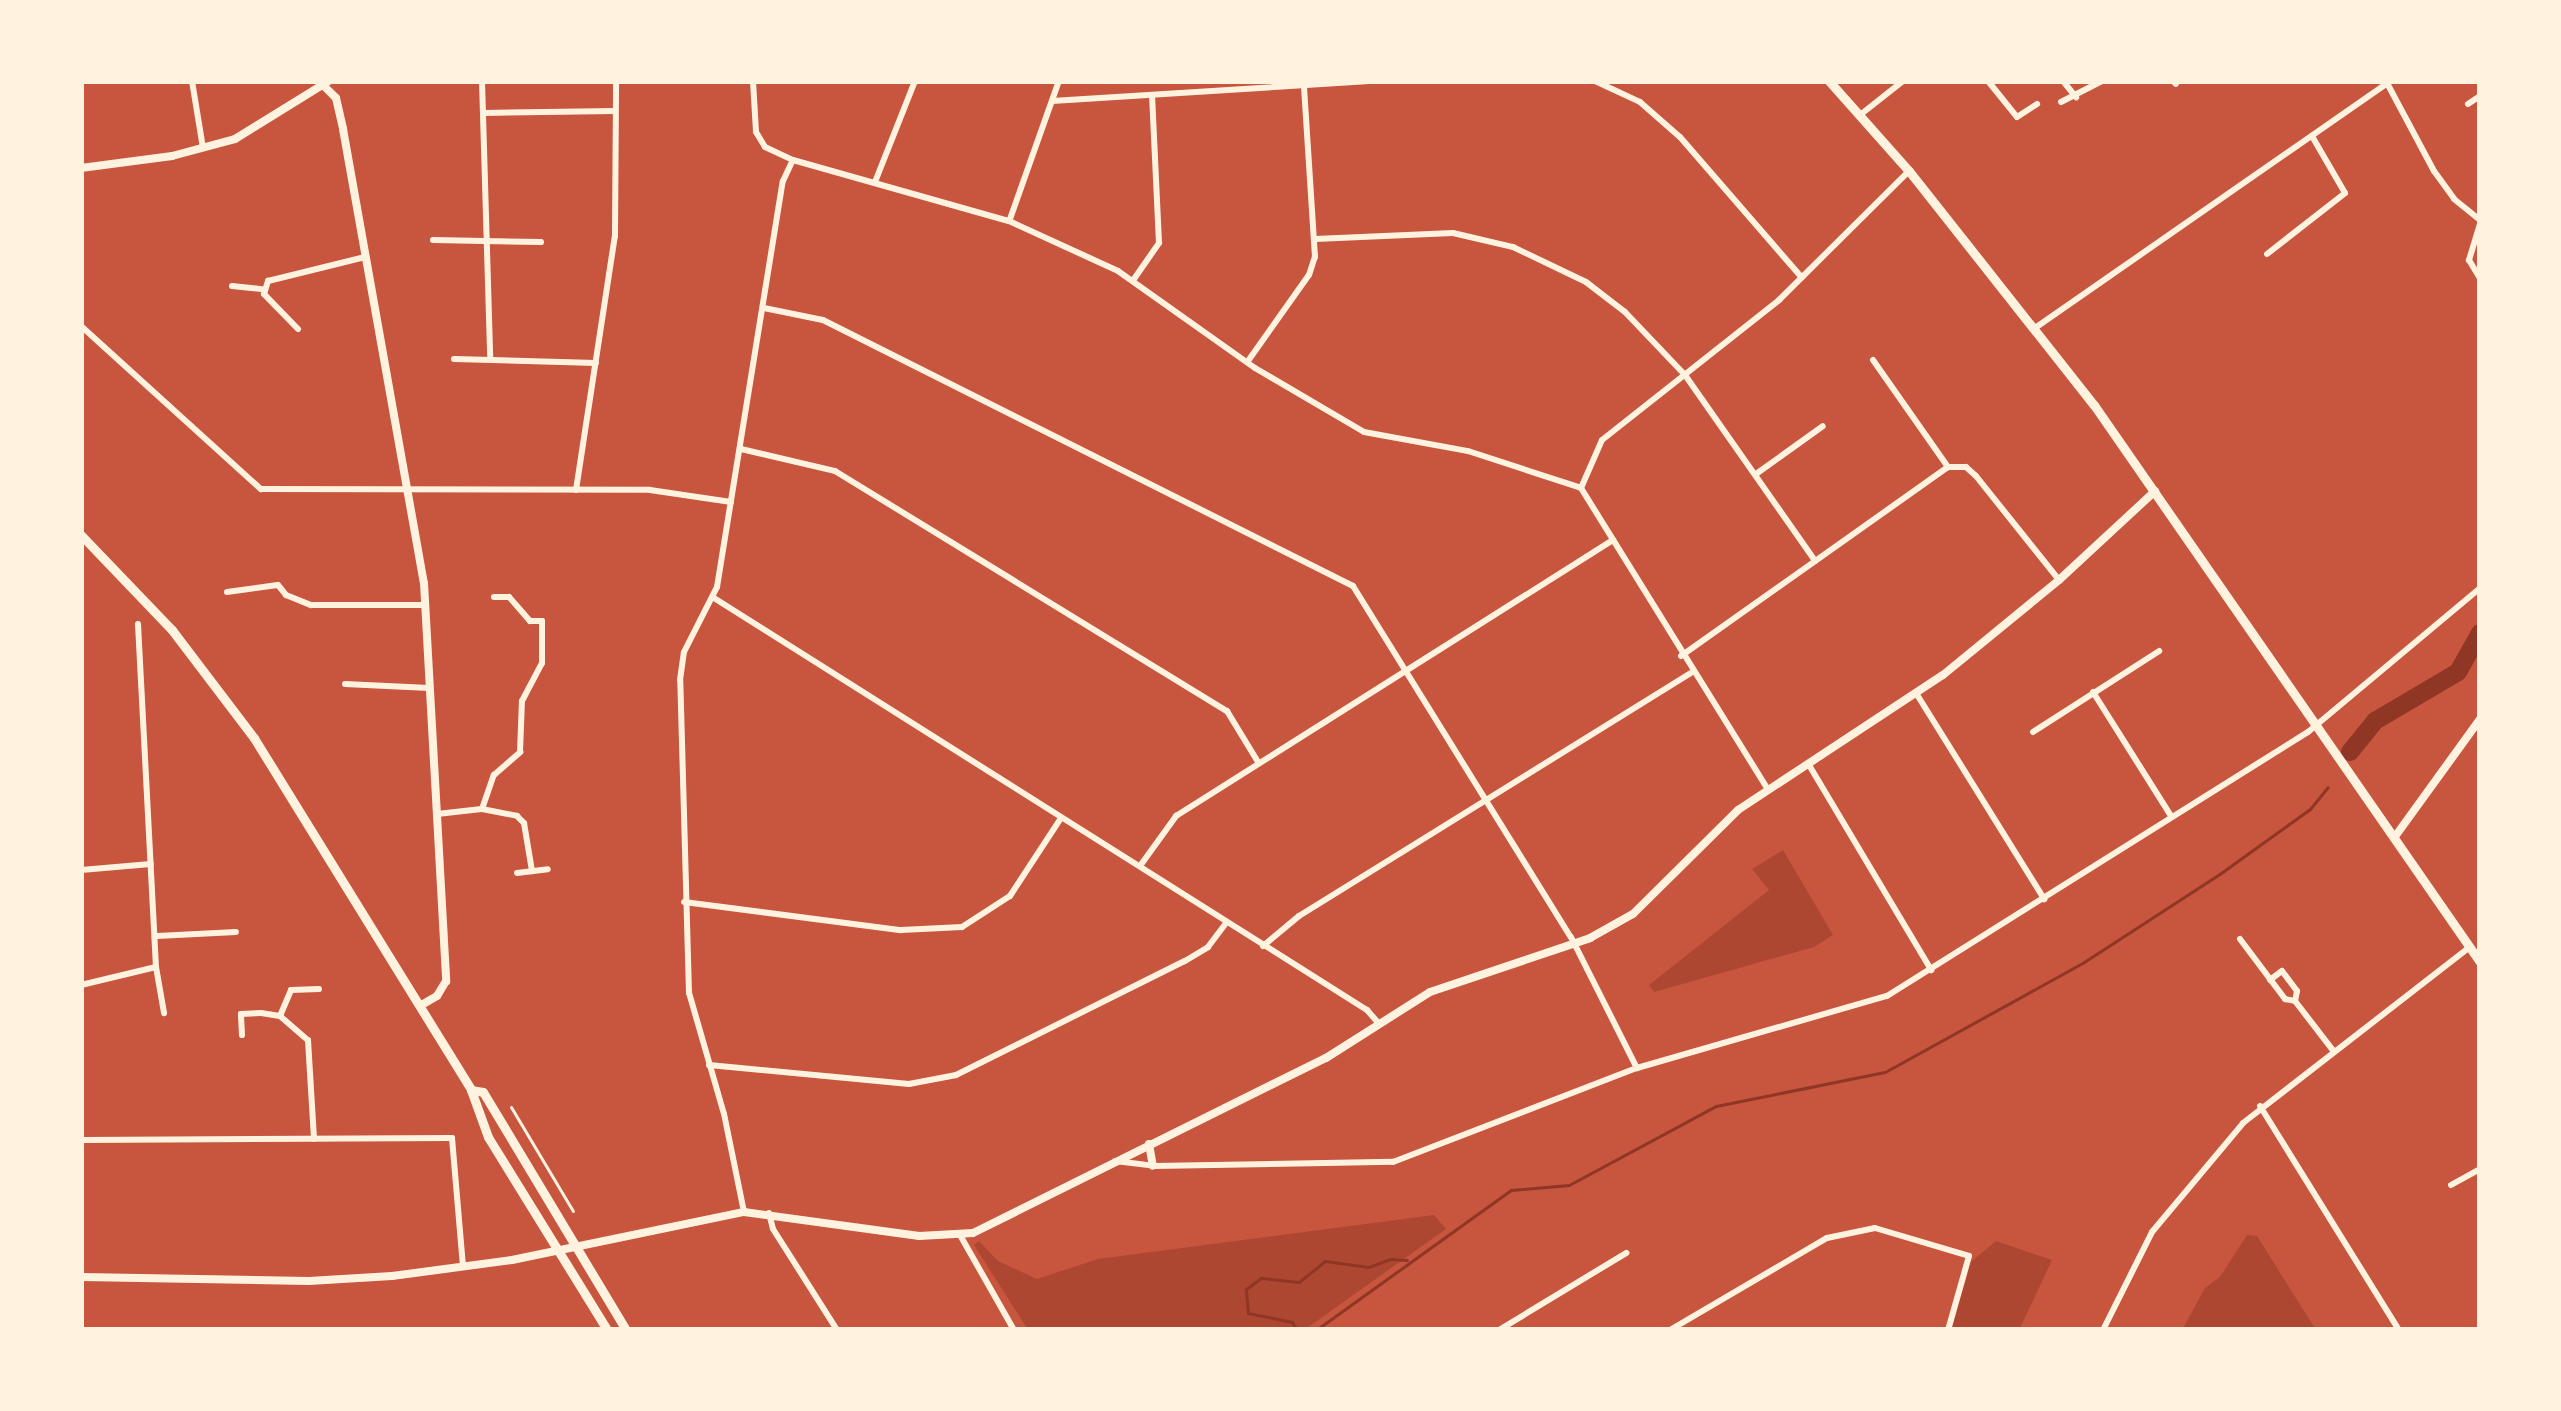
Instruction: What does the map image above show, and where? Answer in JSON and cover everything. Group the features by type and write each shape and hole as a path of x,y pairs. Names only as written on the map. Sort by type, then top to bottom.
{"highway":[{"path":"1829,81 1910,171 2035,328 2155,491 2347,776 2367,814 2393,839 2480,962"},
{"path":"81,535 172,630 254,738 471,1090 485,1131 607,1330"},
{"path":"471,1090 483,1092 626,1330"}],"street":[{"path":"192,81 203,149"},
{"path":"482,81 490,358"},
{"path":"576,490 615,236 616,81"},
{"path":"753,81 757,138 793,160 1010,220 1134,279 1248,362 1364,432 1468,451 1581,488 1691,673 1767,788"},
{"path":"875,182 915,81"},
{"path":"1010,220 1059,81"},
{"path":"1052,101 1372,81"},
{"path":"1595,81 1640,102 1680,136 1802,278"},
{"path":"1860,115 1903,81"},
{"path":"1988,81 2017,117 2037,104"},
{"path":"2063,81 2077,97"},
{"path":"2061,102 2102,81"},
{"path":"2035,328 2388,82 2434,171 2454,199 2480,222 2469,249 2480,278"},
{"path":"81,168 203,149 258,128 327,84 336,98 408,490 424,605 446,981 437,996 420,1006"},
{"path":"1248,362 1309,275 1315,239 1304,86"},
{"path":"1134,279 1160,243 1152,96"},
{"path":"2468,104 2480,96"},
{"path":"483,113 615,111"},
{"path":"2267,254 2345,193 2312,136"},
{"path":"744,1212 688,993 681,662 714,598 783,181 793,160"},
{"path":"1581,488 1602,440 1802,278 1910,171"},
{"path":"1315,239 1425,230 1513,248 1592,286 1685,375 1815,561"},
{"path":"433,240 541,242"},
{"path":"262,289 268,280 298,270 365,257"},
{"path":"232,286 262,289 298,329"},
{"path":"764,308 823,320 1353,586 1574,944 1637,1068"},
{"path":"81,326 261,489 650,490 731,502"},
{"path":"454,359 596,363"},
{"path":"1873,360 1948,467"},
{"path":"1756,474 1823,426"},
{"path":"741,449 835,471 1227,711 1258,762"},
{"path":"1681,656 1948,467 1966,467 1976,476 2060,580"},
{"path":"81,1277 310,1281 463,1266 744,1212 919,1236 960,1235 996,1223 1326,1058 1430,992 1613,927 1652,900 1724,822 1767,788 1916,692 2060,580 2155,491"},
{"path":"1140,866 1176,816 1613,540"},
{"path":"226,592 278,585 311,605 424,605"},
{"path":"1115,1161 1153,1166 1393,1162 1637,1068 1887,996 2312,726 2480,588"},
{"path":"482,809 494,775 520,752 522,701 542,663 542,621 530,621 509,597 494,598"},
{"path":"714,598 1367,1010 1379,1024"},
{"path":"138,624 158,935 156,967 164,1013"},
{"path":"2033,732 2159,651"},
{"path":"1264,946 1299,916 1691,673"},
{"path":"345,685 429,688"},
{"path":"1916,692 2044,899"},
{"path":"2093,692 2172,818"},
{"path":"2393,839 2480,719"},
{"path":"1807,762 1932,970"},
{"path":"437,814 482,809 518,816 532,871"},
{"path":"684,902 902,930 962,927 1010,896 1061,818"},
{"path":"81,870 151,864"},
{"path":"517,873 548,869"},
{"path":"709,1065 909,1084 956,1075 1185,962 1208,946 1226,923"},
{"path":"158,935 236,932"},
{"path":"2240,939 2285,999 2295,1000 2332,1049"},
{"path":"2103,1330 2152,1232 2216,1150 2260,1106 2469,947"},
{"path":"81,985 156,967"},
{"path":"2270,980 2282,971 2297,991 2295,1000"},
{"path":"280,1016 291,991 319,989"},
{"path":"242,1035 241,1014 280,1016 310,1045 314,1139"},
{"path":"2260,1106 2399,1330"},
{"path":"81,1140 452,1138 463,1266"},
{"path":"1149,1144 1153,1166"},
{"path":"2451,1184 2480,1169"},
{"path":"769,1213 773,1229 837,1330"},
{"path":"1670,1330 1798,1252 1847,1232 1888,1230 1969,1256 1948,1330"},
{"path":"960,1235 1014,1330"},
{"path":"1499,1330 1626,1253"}],"lane":[{"path":"511,1107 573,1211"}],"shaded area":[{"path":"1783,850 1833,935 1814,947 1654,992 1649,985 1769,890 1752,869"},
{"path":"1434,1215 1446,1229 1304,1330 1028,1330 974,1245 979,1241 998,1261 1037,1279 1098,1259"},
{"path":"2247,1235 2257,1236 2316,1330 2182,1330 2205,1288 2220,1277"},
{"path":"1996,1241 2052,1260 2019,1330 1951,1330 1971,1262"}],"waterway":[{"path":"2350,752 2375,721 2458,672 2480,633"},
{"path":"1316,1330 1511,1190 1569,1185 1716,1106 1885,1072 2084,962 2221,873 2310,809 2328,787"},
{"path":"1297,1330 1292,1322 1248,1313 1246,1289 1261,1278 1299,1282 1325,1261 1369,1267 1390,1259 1407,1260"}]}
